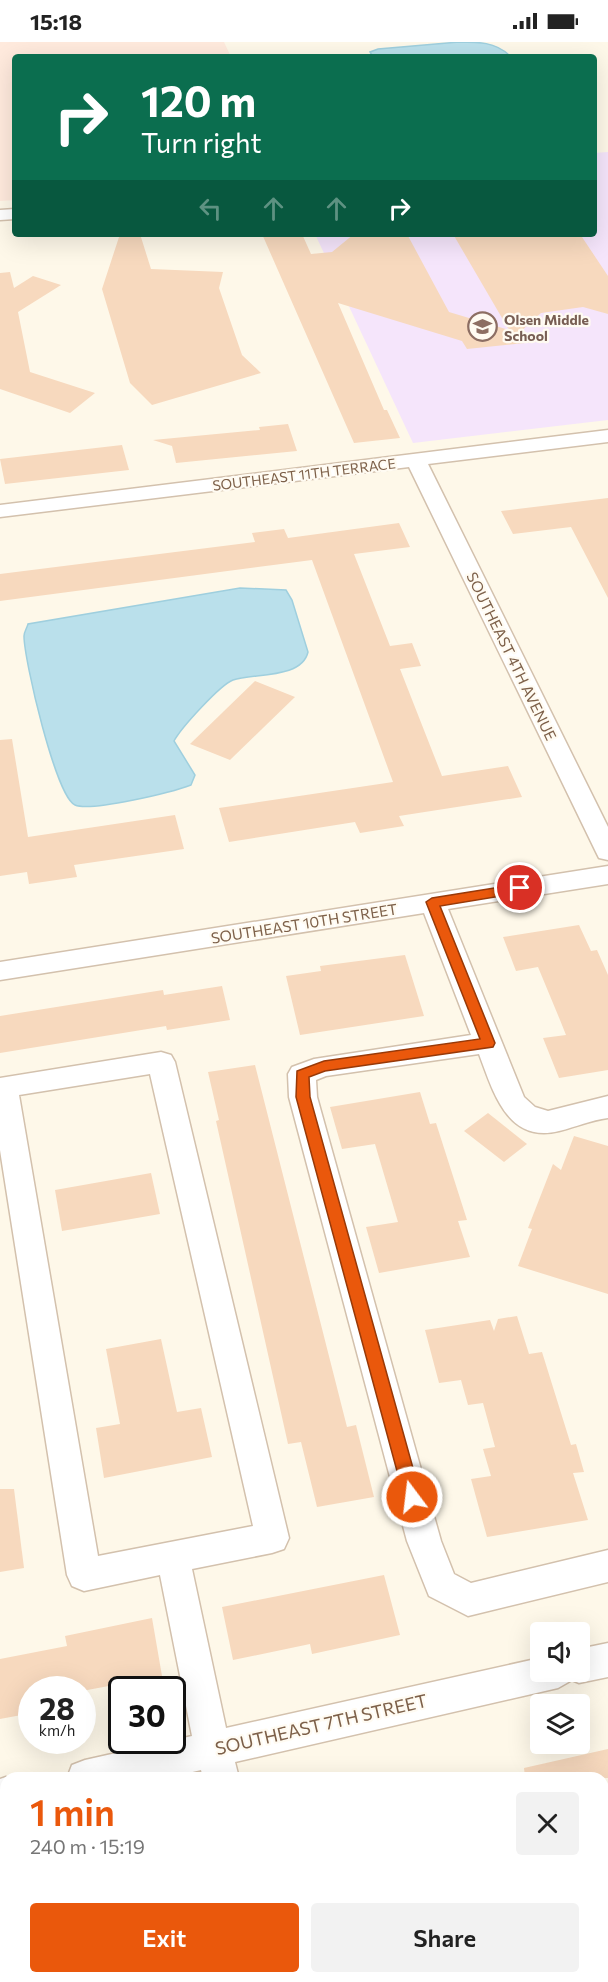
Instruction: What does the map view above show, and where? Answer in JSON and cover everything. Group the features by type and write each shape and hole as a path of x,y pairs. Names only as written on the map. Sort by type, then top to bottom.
{"street":[{"name":"SOUTHEAST 11TH TERRACE","path":"0,511 608,436"},
{"name":"SOUTHEAST 4TH AVENUE","path":"416,460 608,852"},
{"name":"SOUTHEAST 10TH STREET","path":"0,971 608,875"},
{"path":"432,902 512,1103 524,1116 543,1124 569,1119 594,1107 608,1107"},
{"path":"488,1043 324,1066 302,1074 301,1091 424,1540 441,1586 468,1600 608,1566"},
{"path":"161,1062 272,1538 173,1557 84,1575 4,1087 161,1062"},
{"path":"173,1557 202,1710 218,1763"},
{"path":"590,1664 608,1660"},
{"name":"SOUTHEAST 7TH STREET","path":"138,1772 218,1763 530,1679"}],"shaded area":[{"path":"0,42 224,42 230,54 12,54 12,200 0,201"},
{"name":"Olsen Middle School","path":"608,152 608,420 413,443 316,237 597,237 597,153"}],"water":[{"path":"459,42 492,45 508,54 371,54 370,52 378,49"},
{"path":"240,588 286,590 292,600 308,652 304,661 297,667 276,674 233,680 210,698 192,717 174,741 195,775 191,785 114,804 75,805 67,796 59,779 42,726 25,650 24,634 28,624"}],"building":[{"path":"119,237 141,237 151,269 223,272 219,288 242,355 261,373 152,405 130,383 102,289"},
{"path":"263,237 303,237 311,254 332,252 350,237 409,237 449,312 509,330 455,237 582,237 608,276 608,314 583,307 541,313 519,333 544,341 467,349 462,341 338,303 384,410 387,410 400,438 354,443"},
{"path":"10,272 14,288 33,276 61,285 18,312 30,372 95,393 70,413 0,389 0,273"},
{"path":"288,424 297,451 176,463 172,446 153,440 260,430 259,427"},
{"path":"122,445 129,470 5,484 0,459"},
{"path":"608,498 608,598 571,527 513,534 501,511"},
{"path":"399,523 410,547 354,554 390,646 412,643 421,666 400,669 442,776 508,766 522,797 399,816 404,826 360,833 355,822 229,842 219,808 393,782 312,560 0,601 0,574 255,542 252,533 284,529 288,538"},
{"path":"255,681 295,697 230,760 190,744"},
{"path":"12,739 28,837 175,815 184,849 74,865 77,877 29,884 27,872 0,876 0,740"},
{"path":"579,925 591,951 597,950 608,975 608,1070 559,1078 543,1038 566,1035 538,967 516,971 503,937"},
{"path":"405,955 424,1016 300,1035 286,976 321,971 320,966"},
{"path":"222,986 230,1020 167,1030 166,1026 0,1053 0,1016 163,990 164,995"},
{"path":"255,1065 347,1427 356,1425 374,1497 317,1507 301,1442 288,1444 216,1121 219,1120 208,1072"},
{"path":"420,1092 430,1124 436,1123 467,1220 458,1221 470,1257 379,1273 366,1227 398,1222 375,1144 342,1149 330,1107"},
{"path":"488,1113 527,1144 504,1162 464,1131"},
{"path":"574,1136 608,1146 608,1294 518,1266 532,1229 528,1228 553,1164 561,1170"},
{"path":"151,1173 160,1214 62,1231 55,1190"},
{"path":"517,1316 529,1354 542,1352 571,1445 576,1444 584,1472 573,1473 588,1520 487,1537 471,1479 491,1476 483,1449 495,1447 483,1403 468,1405 461,1380 439,1383 425,1330 490,1320 494,1331 498,1319"},
{"path":"161,1339 177,1412 201,1408 212,1457 104,1478 96,1428 120,1424 106,1349"},
{"path":"0,1489 14,1489 24,1568 0,1572"},
{"path":"384,1575 400,1635 312,1654 310,1644 233,1660 222,1607"},
{"path":"152,1618 162,1676 108,1676 108,1686 96,1688 96,1676 18,1676 18,1716 0,1719 0,1659 67,1646 65,1636"},
{"path":"608,1749 608,1772 524,1772 524,1768"}],"place":[{"name":"Olsen Middle School","path":"483,327"}],"route":[{"path":"412,1497 333,1199 300,1085 302,1074 324,1066 488,1043 432,902 520,888"}]}
